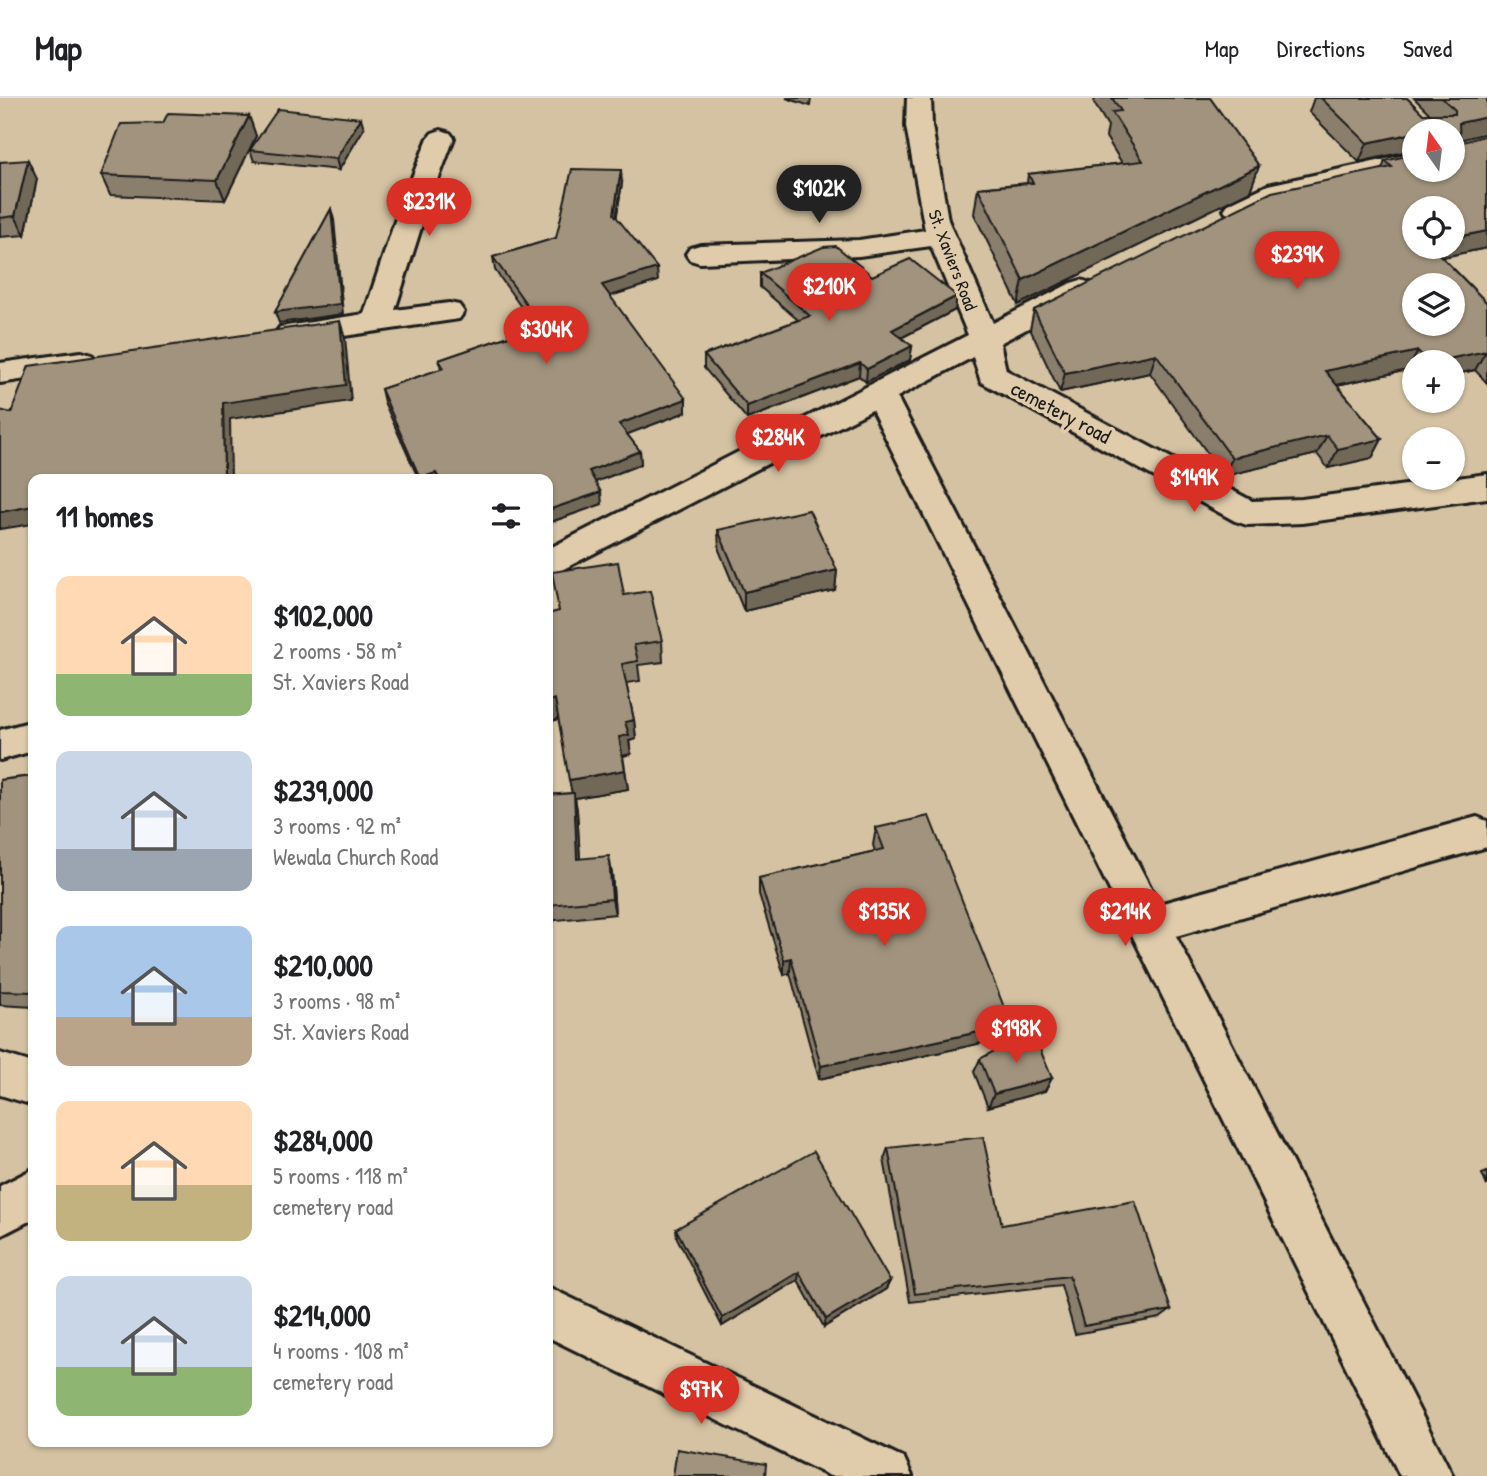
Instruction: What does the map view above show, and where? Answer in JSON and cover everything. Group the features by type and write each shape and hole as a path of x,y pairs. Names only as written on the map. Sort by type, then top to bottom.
{"street":[{"name":"St. Xaviers Road","path":"919,98 921,139 934,220 984,337"},
{"path":"376,323 412,212 441,138"},
{"path":"1216,221 1277,191 1402,164"},
{"path":"700,254 859,248 941,236"},
{"path":"553,561 1106,276"},
{"path":"269,337 449,312"},
{"name":"cemetery road","path":"984,337 992,375 1247,513 1302,511 1487,486"},
{"path":"0,373 107,359"},
{"path":"879,392 1427,1476"},
{"path":"0,745 28,737"},
{"path":"1148,925 1477,834"},
{"path":"0,1074 28,1082"},
{"path":"0,1213 28,1195"},
{"path":"553,1313 886,1476"}],"building":[{"path":"1112,98 1210,98 1259,166 1023,280 978,188 1033,183 1028,174 1143,161 1112,112 1121,111"},
{"path":"1321,98 1407,98 1423,114 1455,114 1455,110 1442,98 1487,98 1487,117 1465,122 1465,119 1402,119 1402,136 1367,143"},
{"path":"278,109 361,118 336,159 250,150"},
{"path":"168,113 249,116 217,180 101,175 121,124 163,123"},
{"path":"1487,135 1487,231 1465,235 1465,196 1402,196 1402,259 1444,259 1458,273 1402,273 1402,336 1465,336 1465,281 1487,303 1487,352 1465,355 1465,350 1402,350 1402,354 1325,371 1382,439 1338,449 1327,435 1232,458 1156,354 1065,373 1034,310 1272,192 1392,167 1385,161 1402,157 1402,182 1465,182 1465,142"},
{"path":"28,160 15,216 0,218 0,162"},
{"path":"572,169 621,170 614,214 657,268 602,285 686,399 619,424 640,451 589,471 601,492 553,508 553,474 418,474 381,389 444,368 439,360 541,325 493,257 556,238"},
{"path":"331,209 340,304 275,312"},
{"path":"836,246 872,276 910,259 957,296 892,330 912,346 867,369 860,363 747,406 704,355 810,316 760,273 823,247"},
{"path":"340,321 346,385 223,403 224,474 28,474 28,507 0,512 0,410 11,413 29,366"},
{"path":"809,510 837,570 744,592 718,530"},
{"path":"618,562 624,595 650,591 662,641 634,645 638,661 622,664 634,720 625,722 629,735 619,737 625,770 569,780 553,700 553,613 559,611 553,572"},
{"path":"28,777 28,992 0,991 0,780"},
{"path":"574,793 577,859 609,856 612,899 553,905 553,795"},
{"path":"929,816 1011,1025 821,1066 791,958 784,960 759,878 884,849 876,828"},
{"path":"1032,1030 1052,1078 994,1094 980,1059"},
{"path":"983,1137 1002,1225 1135,1201 1171,1310 1084,1326 1069,1276 915,1294 888,1148"},
{"path":"814,1151 890,1281 826,1319 799,1272 722,1318 676,1229"},
{"path":"677,1449 766,1464 765,1476 673,1476"}]}
